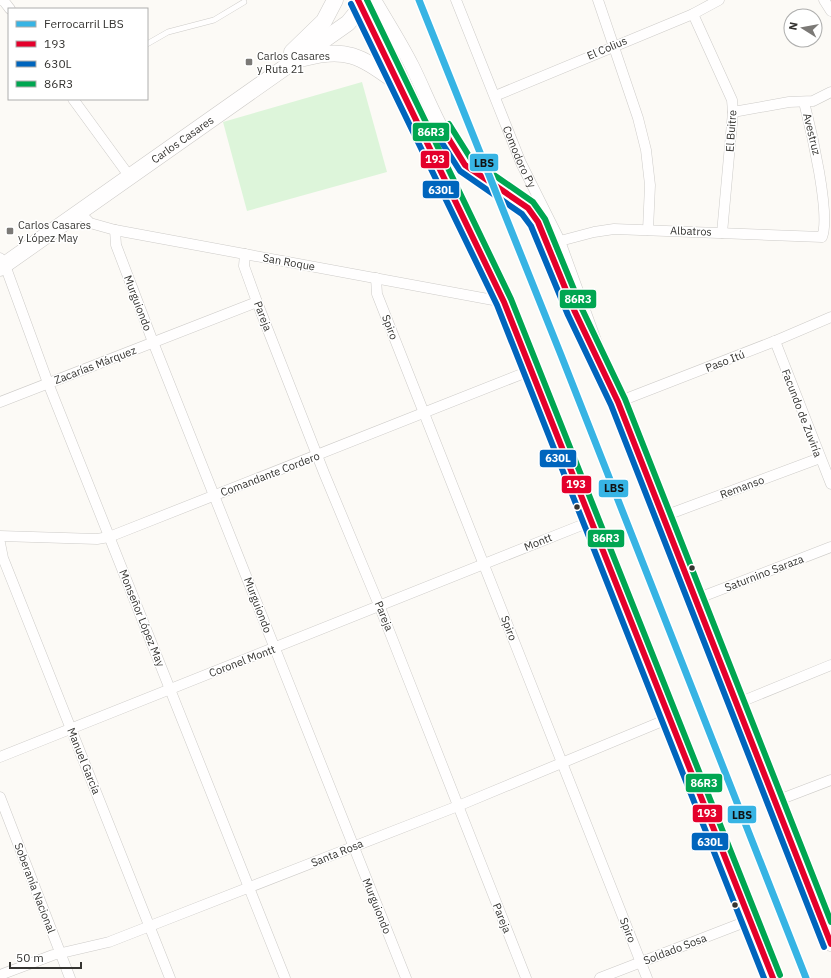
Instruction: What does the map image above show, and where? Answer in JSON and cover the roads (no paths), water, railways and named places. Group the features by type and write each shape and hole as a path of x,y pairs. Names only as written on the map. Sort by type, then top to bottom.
{"main road":[{"path":"292,57 324,21 335,0"},
{"path":"366,4 400,85 504,302 773,978"},
{"path":"366,4 412,65 455,151 465,165 478,175"},
{"name":"Carlos Casares","path":"1,262 292,57 341,17 366,4"},
{"path":"292,57 339,52 349,54 370,64 400,85"},
{"name":"Carlos Casares","path":"1,262 79,212 127,173"},
{"name":"Comodoro Py","path":"516,199 528,208 538,222 575,312 618,402 828,929 831,944"}],"street":[{"path":"3,0 9,8"},
{"name":"Comodoro Py","path":"456,0 521,163 560,241 618,402"},
{"path":"598,0 638,118 646,150 650,185 648,230"},
{"name":"El Colius","path":"495,96 693,14 719,0"},
{"path":"824,0 831,11"},
{"name":"El Buitre","path":"693,14 732,100 733,112 722,233"},
{"path":"733,112 789,102 813,101 831,92"},
{"path":"74,100 127,173"},
{"name":"Avestruz","path":"804,102 822,171 826,231 822,237"},
{"name":"San Roque","path":"79,212 90,223 115,230 504,302"},
{"name":"Albatros","path":"560,241 594,232 614,229 822,237"},
{"name":"Murguiondo","path":"115,230 116,245 153,342 406,978"},
{"name":"Pareja","path":"245,254 244,266 526,978"},
{"name":"Monseñor López May","path":"1,262 285,978"},
{"name":"Spiro","path":"376,278 376,294 647,978"},
{"name":"Zacarías Márquez","path":"0,402 258,302"},
{"name":"Paso Itú","path":"618,402 775,341 831,317"},
{"name":"Facundo de Zuviría","path":"775,341 831,484"},
{"name":"Comandante Cordero","path":"0,536 97,539 109,537 532,370"},
{"name":"Remanso","path":"664,516 820,458"},
{"name":"Montt","path":"484,564 592,521"},
{"name":"Manuel García","path":"0,543 2,558 170,978"},
{"name":"Saturnino Saraza","path":"696,600 831,547"},
{"name":"Coronel Montt","path":"0,757 484,564"},
{"path":"738,703 831,665"},
{"name":"Santa Rosa","path":"0,975 60,953 109,942 458,806 670,718"},
{"path":"776,801 831,780"},
{"name":"Soberanía Nacional","path":"0,797 70,978"},
{"name":"Soldado Sosa","path":"600,978 750,920"}],"lane":[{"path":"148,43 168,32 214,20 244,2"}],"tunnel":[{"path":"478,175 516,199"}],"rail line":[{"name":"LBS","path":"419,0 561,355 806,978"}],"place":[{"name":"Carlos Casares y Ruta 21","path":"249,62"},
{"name":"Carlos Casares y López May","path":"10,231"}]}
